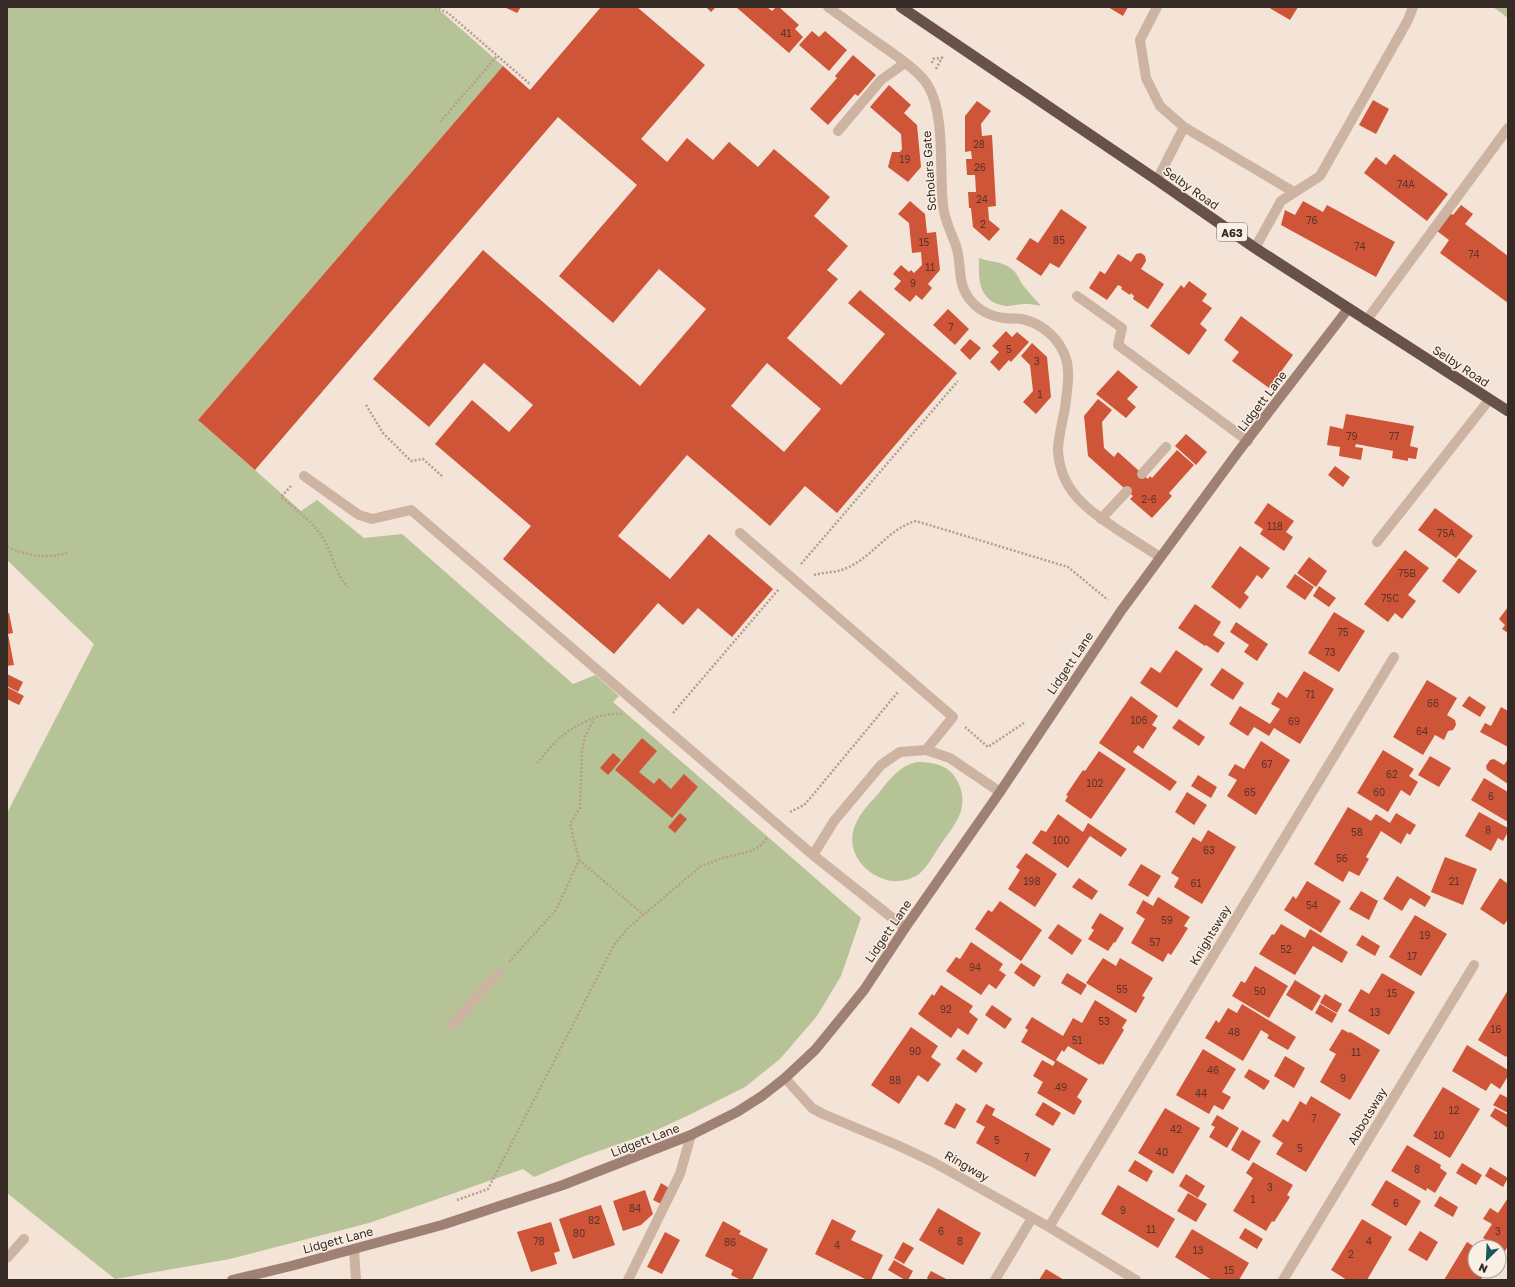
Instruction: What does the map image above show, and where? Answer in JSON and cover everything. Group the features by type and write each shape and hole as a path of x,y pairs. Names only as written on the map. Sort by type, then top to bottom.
{"highway":[{"name":"Selby Road","path":"907,9 1255,248 1508,411"}],"main road":[{"name":"Lidgett Lane","path":"232,1280 291,1266 442,1225 550,1189 691,1136 737,1112 762,1096 785,1078 815,1050 842,1019 864,990 905,928 1000,792 1121,611 1160,557 1348,309"}],"street":[{"name":"Scholars Gate","path":"828,7 905,62 927,83 936,107 939,125 943,206 949,228 957,248 961,284 967,297 977,308 990,315 1022,319 1039,325 1054,336 1064,352 1069,369 1068,387 1058,448 1060,464 1065,480 1073,494 1084,506 1160,557"},
{"path":"1157,7 1140,40 1146,78 1160,106 1184,127 1294,192"},
{"path":"1255,248 1281,201 1320,176 1408,20 1413,7"},
{"path":"838,131 881,80 905,62"},
{"path":"1157,180 1184,127"},
{"path":"1366,320 1508,128"},
{"path":"1077,296 1122,328 1118,346 1248,441"},
{"name":"Selby Road","path":"1377,542 1489,400"},
{"path":"1142,474 1166,447"},
{"path":"304,476 359,515 372,519 411,510 774,822 905,928"},
{"path":"1102,519 1127,490"},
{"path":"740,533 953,717 926,750"},
{"name":"Knightsway","path":"1049,1227 1394,657"},
{"path":"813,855 834,822 881,765 900,752 926,750 950,758 1000,792"},
{"name":"Abbotsway","path":"1283,1280 1474,965"},
{"path":"452,1025 498,973"},
{"name":"Ringway","path":"785,1078 812,1108 933,1162 1049,1227 1136,1280"},
{"path":"628,1280 662,1214 680,1174 691,1136"},
{"path":"995,1280 1032,1218"},
{"path":"7,1258 24,1239"},
{"path":"354,1249 356,1280"}],"path":[{"path":"435,7 448,13 531,85"},
{"path":"440,122 497,55"},
{"path":"662,725 792,578 958,381"},
{"path":"366,405 383,433 411,461 423,459 442,476"},
{"path":"304,476 294,483 281,497 309,521 323,537 341,580 348,587"},
{"path":"792,578 844,569 860,561 898,529 908,523 916,521 1068,567 1121,611"},
{"path":"7,547 32,556 67,553"},
{"path":"451,1202 488,1189 614,945 628,928 701,866 723,858 751,851 760,846 768,837 764,834 774,822 785,810 788,812 798,809 812,796 909,679"},
{"path":"537,763 561,737 578,726 602,715 620,714 627,716"},
{"path":"953,717 988,747 1026,722"},
{"path":"594,719 585,737 582,751 580,808 570,824 579,860 644,915"},
{"path":"498,973 556,910 579,860"}],"green space":[{"path":"7,7 436,7 503,66 198,420 301,511 317,500 364,538 402,534 573,684 595,675 619,696 613,702 861,918 841,976 817,1016 780,1059 745,1087 650,1133 582,1157 534,1177 523,1169 369,1223 230,1259 115,1279 7,1193 7,813 94,644 7,560"},
{"path":"1493,7 1508,7 1508,18"},
{"path":"979,258 1005,265 1013,270 1024,287 1041,306 1024,304 1006,306 993,302 984,293 980,282"},
{"path":"917,762 937,764 953,774 962,793 961,811 957,821 929,863 920,873 902,881 887,880 878,877 863,866 854,851 852,842 853,833 860,815 890,779 900,770"}],"building":[{"path":"504,7 521,7 517,13"},
{"path":"601,7 637,7 705,65 641,139 667,162 687,138 713,160 729,142 758,167 774,149 830,197 814,216 848,246 827,270 838,279 787,338 841,385 885,334 848,303 860,290 957,373 837,513 805,486 770,526 687,455 618,536 670,579 709,534 773,589 732,637 698,608 683,625 658,603 614,654 503,559 531,526 435,444 472,400 509,432 533,405 484,363 429,427 373,379 483,250 640,386 706,309 659,269 613,323 559,276 637,185 558,117 255,470 198,420 503,66 530,90","holes":["767,363 821,409 784,452 731,406"]},
{"path":"706,7 716,7 711,12"},
{"path":"736,7 767,7 772,11 776,7 779,7 799,25 795,29 803,37 789,53"},
{"path":"1108,7 1128,7 1123,16"},
{"path":"1268,7 1298,7 1290,20"},
{"path":"812,31 819,37 825,31 847,50 829,71 799,45"},
{"path":"853,55 876,75 858,96 855,94 828,125 810,109 837,78 835,76"},
{"path":"889,85 911,105 904,113 917,125 921,167 908,182 888,167 892,152 900,152 902,149 901,134 870,107"},
{"path":"1373,100 1389,109 1376,134 1359,125"},
{"path":"977,101 991,111 981,124 982,136 992,135 996,206 988,207 989,220 1000,229 989,241 973,227 971,208 969,208 968,192 976,192 975,175 967,175 966,159 972,159 971,151 965,152 965,116"},
{"path":"1394,154 1448,194 1427,221 1364,173 1376,157 1386,165"},
{"path":"910,201 925,214 927,233 936,232 940,270 928,284 932,288 922,300 916,295 910,302 894,289 901,281 893,274 901,265 909,272 911,270 914,273 922,265 921,252 912,253 909,223 898,214"},
{"path":"1303,201 1323,212 1327,205 1395,242 1376,277 1281,225 1285,210 1295,215"},
{"path":"1461,205 1473,214 1465,224 1508,256 1508,303 1440,253 1449,240 1437,231 1450,213 1453,215"},
{"path":"1061,209 1087,227 1059,268 1050,263 1041,276 1016,259 1030,238 1038,243"},
{"path":"1141,253 1145,256 1146,261 1141,269 1164,284 1148,309 1133,299 1134,296 1131,293 1130,295 1118,285 1107,300 1089,288 1100,271 1105,274 1118,254 1131,262 1136,254"},
{"path":"1189,281 1207,294 1202,301 1212,308 1200,324 1207,330 1189,355 1150,326 1181,285 1184,288"},
{"path":"948,309 969,329 955,345 933,325"},
{"path":"1241,316 1293,355 1269,388 1232,361 1239,352 1224,340"},
{"path":"1006,331 1012,337 1017,332 1029,342 1011,362 1009,360 999,371 990,362 999,352 992,346"},
{"path":"970,339 981,348 970,360 960,350"},
{"path":"1032,343 1047,357 1051,397 1036,414 1023,402 1033,391 1030,365 1021,356"},
{"path":"1118,370 1138,387 1127,399 1136,407 1126,418 1096,394"},
{"path":"1098,399 1112,410 1102,422 1104,448 1114,457 1118,452 1148,479 1150,476 1152,478 1177,450 1194,465 1169,493 1172,496 1152,518 1130,499 1133,496 1088,456 1084,416"},
{"path":"1346,414 1414,426 1410,446 1418,448 1416,459 1408,458 1408,461 1392,458 1393,451 1356,444 1355,447 1363,448 1361,460 1339,456 1340,447 1327,445 1330,426 1343,429"},
{"path":"1186,434 1207,452 1196,465 1175,446"},
{"path":"1335,466 1350,477 1343,487 1328,475"},
{"path":"1268,503 1294,521 1286,532 1293,537 1284,551 1260,534 1263,529 1254,523"},
{"path":"1435,508 1473,536 1456,558 1418,530"},
{"path":"1240,546 1270,568 1262,579 1257,575 1244,593 1249,597 1240,609 1211,587"},
{"path":"1405,550 1429,568 1408,595 1416,601 1402,619 1395,613 1388,622 1364,604"},
{"path":"1309,557 1327,571 1316,587 1297,573"},
{"path":"1459,558 1477,571 1459,594 1442,581"},
{"path":"1295,574 1314,587 1305,600 1286,587"},
{"path":"1319,586 1336,598 1329,607 1313,596"},
{"path":"1195,604 1221,622 1213,635 1225,643 1218,653 1178,628"},
{"path":"1508,607 1508,633 1502,629 1505,625 1499,619"},
{"path":"1334,612 1365,631 1339,672 1308,653"},
{"path":"7,613 9,613 13,633 8,634 14,665 7,666"},
{"path":"1236,622 1268,644 1257,661 1244,652 1249,645 1230,632"},
{"path":"1176,650 1203,669 1177,708 1140,683 1151,667 1160,673"},
{"path":"1222,668 1244,683 1233,700 1210,685"},
{"path":"1304,671 1334,689 1300,744 1274,728 1269,736 1254,727 1248,736 1229,724 1240,706 1270,724 1280,709 1271,704 1278,692 1287,698"},
{"path":"7,674 23,682 18,692 7,686"},
{"path":"1427,680 1457,698 1447,715 1455,720 1456,725 1453,730 1448,731 1444,740 1435,735 1423,755 1393,737"},
{"path":"7,687 24,696 19,705 7,699"},
{"path":"1131,696 1158,716 1152,725 1157,728 1143,749 1138,745 1133,752 1177,782 1170,791 1099,743"},
{"path":"1469,696 1486,707 1480,717 1462,706"},
{"path":"1501,707 1508,711 1508,747 1480,732 1485,723 1491,726"},
{"path":"1179,719 1205,737 1199,746 1172,728"},
{"path":"642,738 657,751 639,772 654,784 659,778 671,789 684,774 698,787 672,818 615,770"},
{"path":"1261,741 1290,760 1256,815 1227,796 1237,780 1228,775 1235,764 1244,769"},
{"path":"1383,750 1414,769 1409,776 1418,782 1410,796 1401,790 1388,812 1357,793"},
{"path":"1099,751 1126,769 1091,819 1065,801 1068,796 1066,795 1083,770 1085,771"},
{"path":"613,753 621,760 608,775 600,768"},
{"path":"1430,756 1451,768 1439,787 1418,775"},
{"path":"1494,759 1504,765 1508,759 1508,784 1487,770 1486,766 1490,760"},
{"path":"1198,775 1217,787 1211,798 1191,786"},
{"path":"1484,778 1508,792 1508,822 1471,800"},
{"path":"1187,792 1207,805 1194,825 1175,812"},
{"path":"1348,807 1371,821 1376,814 1390,823 1396,813 1416,825 1410,835 1407,833 1401,844 1381,831 1366,857 1369,859 1359,876 1349,871 1343,882 1314,864"},
{"path":"1479,812 1508,828 1508,832 1503,841 1498,838 1491,851 1465,836"},
{"path":"680,813 687,819 675,833 668,827"},
{"path":"1058,814 1083,832 1088,823 1127,849 1121,857 1090,836 1068,868 1032,843 1041,830 1046,832"},
{"path":"1208,830 1236,847 1202,904 1174,887 1179,878 1171,873 1193,837 1201,842"},
{"path":"1026,853 1057,874 1035,907 1008,889 1020,870 1016,867"},
{"path":"1445,857 1477,869 1463,905 1431,892"},
{"path":"1141,864 1161,876 1148,897 1128,885"},
{"path":"1397,876 1431,897 1425,907 1410,898 1402,911 1383,899"},
{"path":"1079,878 1098,891 1092,900 1072,887"},
{"path":"1500,878 1508,884 1508,919 1504,925 1480,909"},
{"path":"1307,881 1341,901 1321,933 1284,910 1293,896 1296,899"},
{"path":"1361,891 1378,901 1369,920 1349,909"},
{"path":"1158,897 1190,917 1184,926 1188,928 1171,955 1168,953 1163,962 1131,943 1145,919 1136,913 1143,900 1153,906"},
{"path":"1000,901 1042,930 1021,961 975,929 988,910 992,912"},
{"path":"1100,913 1124,928 1108,951 1088,939 1094,930 1091,928"},
{"path":"1415,915 1447,934 1421,976 1389,957"},
{"path":"1058,924 1082,940 1072,955 1048,938"},
{"path":"1281,924 1305,938 1310,929 1348,952 1342,963 1313,946 1295,975 1259,954 1272,934 1274,935"},
{"path":"1362,935 1380,946 1375,956 1356,945"},
{"path":"971,942 1003,964 999,970 1006,975 996,989 989,984 981,995 946,971 956,957 960,959"},
{"path":"1103,958 1116,966 1120,958 1153,978 1142,996 1145,997 1136,1013 1086,983"},
{"path":"1021,963 1041,976 1034,987 1014,973"},
{"path":"1255,966 1288,986 1269,1018 1232,996 1241,981 1245,983"},
{"path":"1067,973 1087,985 1081,995 1061,983"},
{"path":"1382,973 1415,992 1389,1035 1348,1011 1361,989 1369,994"},
{"path":"1295,980 1321,996 1312,1011 1286,995"},
{"path":"941,985 973,1006 969,1012 978,1019 968,1035 958,1028 951,1038 918,1014 932,994 934,996"},
{"path":"1508,990 1508,1054 1506,1057 1478,1040"},
{"path":"1325,994 1342,1004 1337,1013 1320,1003"},
{"path":"1095,1000 1127,1020 1122,1028 1124,1030 1103,1065 1101,1063 1100,1065 1068,1046 1064,1052 1062,1050 1056,1060 1088,1079 1077,1097 1082,1101 1074,1115 1037,1093 1043,1082 1033,1076 1042,1060 1053,1066 1055,1062 1021,1042 1028,1030 1025,1028 1032,1017 1063,1036 1073,1018 1082,1023"},
{"path":"1242,1004 1296,1037 1288,1050 1267,1038 1269,1035 1261,1030 1243,1061 1205,1038 1216,1020 1219,1023 1228,1008 1237,1013"},
{"path":"1320,1004 1337,1014 1332,1023 1315,1013"},
{"path":"992,1005 1012,1019 1005,1029 985,1015"},
{"path":"911,1027 938,1046 931,1057 941,1064 928,1082 918,1075 899,1104 871,1085"},
{"path":"1342,1029 1349,1033 1350,1032 1380,1050 1350,1100 1320,1082 1336,1054 1329,1050"},
{"path":"1467,1045 1508,1070 1508,1076 1500,1089 1491,1083 1486,1091 1452,1071"},
{"path":"963,1049 983,1063 976,1073 956,1059"},
{"path":"1203,1049 1236,1069 1222,1092 1231,1097 1223,1110 1214,1105 1209,1114 1176,1095"},
{"path":"1285,1056 1305,1068 1294,1088 1274,1076"},
{"path":"1249,1069 1270,1081 1264,1090 1244,1077"},
{"path":"1443,1087 1480,1109 1450,1158 1413,1136"},
{"path":"1500,1094 1508,1098 1508,1113 1493,1105"},
{"path":"1311,1096 1341,1114 1306,1172 1276,1154 1283,1143 1272,1136 1283,1119 1288,1122 1300,1101 1306,1105"},
{"path":"1043,1102 1061,1113 1053,1126 1035,1115"},
{"path":"956,1103 966,1109 955,1129 944,1124"},
{"path":"986,1104 995,1109 992,1115 1051,1149 1035,1177 976,1143 985,1127 976,1122"},
{"path":"1165,1108 1200,1128 1173,1174 1138,1153"},
{"path":"1495,1108 1508,1115 1508,1128 1490,1116"},
{"path":"1217,1115 1239,1128 1227,1148 1209,1137 1215,1127 1211,1125"},
{"path":"1242,1130 1261,1141 1249,1161 1231,1150"},
{"path":"1407,1145 1441,1165 1440,1168 1447,1173 1435,1193 1427,1188 1426,1191 1391,1171"},
{"path":"1135,1160 1153,1171 1147,1182 1128,1171"},
{"path":"1253,1162 1293,1185 1287,1195 1290,1197 1274,1222 1272,1221 1266,1231 1233,1211 1253,1178 1246,1173"},
{"path":"1462,1163 1482,1175 1476,1185 1456,1173"},
{"path":"1490,1167 1508,1178 1503,1187 1485,1176"},
{"path":"1186,1174 1205,1186 1198,1198 1179,1186"},
{"path":"1386,1180 1421,1201 1406,1226 1371,1205"},
{"path":"661,1183 669,1188 661,1204 653,1200"},
{"path":"1118,1185 1175,1219 1158,1248 1101,1214"},
{"path":"645,1190 653,1214 641,1225 623,1231 613,1201"},
{"path":"1188,1193 1207,1204 1196,1222 1177,1211"},
{"path":"1440,1196 1458,1207 1453,1217 1434,1206"},
{"path":"1508,1198 1507,1248 1507,1239 1483,1238 1492,1224 1483,1219 1490,1208 1498,1213"},
{"path":"601,1205 615,1245 573,1259 559,1219"},
{"path":"938,1208 981,1233 963,1265 919,1240"},
{"path":"832,1219 856,1231 851,1240 883,1255 871,1280 867,1280 815,1254"},
{"path":"1362,1219 1392,1237 1367,1280 1347,1280 1331,1270"},
{"path":"723,1221 741,1231 739,1234 768,1249 752,1280 741,1280 731,1275 733,1270 705,1256"},
{"path":"551,1222 560,1251 554,1253 557,1264 531,1272 517,1232"},
{"path":"1245,1228 1263,1239 1257,1249 1239,1238"},
{"path":"1192,1229 1249,1263 1239,1280 1212,1280 1175,1257"},
{"path":"1420,1231 1438,1242 1427,1261 1408,1250"},
{"path":"665,1232 680,1240 662,1274 647,1267"},
{"path":"903,1242 914,1248 904,1264 894,1258"},
{"path":"1467,1242 1467,1279 1481,1280 1444,1280"},
{"path":"894,1260 913,1271 908,1280 905,1280 888,1270"},
{"path":"1046,1269 1064,1280 1039,1280"},
{"path":"931,1271 948,1280 929,1280 927,1278"}]}
